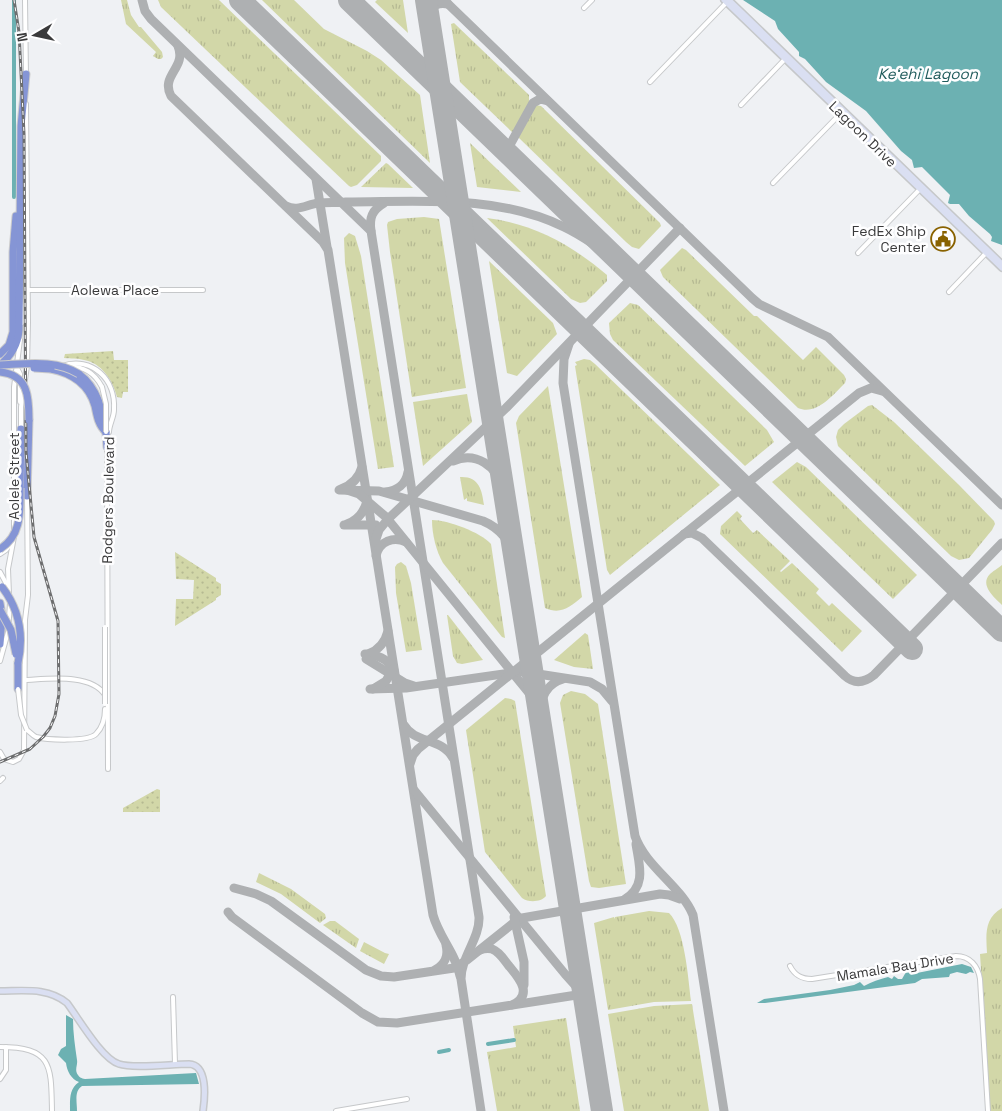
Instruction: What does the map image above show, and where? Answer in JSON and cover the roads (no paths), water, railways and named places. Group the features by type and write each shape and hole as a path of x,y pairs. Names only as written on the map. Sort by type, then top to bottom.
{"highway":[{"path":"0,354 8,345 13,332 20,193 20,126 26,74"},
{"path":"0,365 12,352 19,335 16,262"},
{"path":"0,365 61,365 73,370 87,381 100,404 107,436 107,447"},
{"path":"0,365 51,369 64,372 76,379 91,397 100,425 106,432"},
{"path":"0,373 13,375 23,383 28,398 27,496"},
{"path":"0,549 11,540 17,530 20,516 21,429"},
{"path":"0,585 8,595 18,615 20,653 18,663"},
{"path":"0,603 2,615 0,644"},
{"path":"0,610 8,623 14,639 18,663 18,689"}],"street":[{"name":"Aolele Street","path":"0,752 2,757 10,762 17,761 24,752 28,532 21,429 21,407 27,350 28,302 25,0"},
{"path":"584,8 592,0"},
{"path":"650,82 727,1"},
{"name":"Lagoon Drive","path":"727,1 1002,268"},
{"path":"741,105 786,58"},
{"path":"773,183 842,112"},
{"path":"858,253 921,188"},
{"path":"948,292 987,252"},
{"name":"Lagoon Drive","path":"987,252 1002,264"},
{"name":"Aolele Street","path":"0,661 10,621 8,568 14,540 14,387 27,290"},
{"name":"Aolewa Place","path":"27,290 203,290"},
{"path":"27,350 34,362 42,366"},
{"name":"Rodgers Boulevard","path":"0,365 63,366 70,363 87,364 98,371 108,384 113,395 114,408 109,427 107,447 108,769"},
{"path":"16,366 20,374 19,395 21,407"},
{"path":"18,689 23,722 27,730 37,737 48,739 89,737 96,734 104,720 106,404 102,387 95,376 86,369 77,366 63,366"},
{"path":"0,373 9,378 14,387"},
{"path":"14,519 23,523 28,532"},
{"path":"0,554 14,540"},
{"path":"0,572 8,590"},
{"path":"25,680 84,681 94,685 107,699"},
{"name":"Mamala Bay Drive","path":"790,966 800,978 812,979 956,956 969,960 976,966 979,976 988,1111"},
{"path":"0,991 41,991 59,998 67,1003 103,1053 118,1064 129,1066 194,1064 200,1069 203,1079 203,1111"},
{"path":"173,997 175,1064"},
{"path":"0,1047 29,1049 44,1061 49,1069 51,1079 52,1111"},
{"path":"0,1079 5,1071 6,1047"},
{"path":"336,1111 407,1099"}],"water":[{"name":"Keʻehi Lagoon","path":"743,0 1002,0 1002,245 991,241 992,237 990,234 969,216 959,204 948,203 950,195 922,167 914,168 912,160 901,151 866,111 826,82 805,59 799,56 799,52 778,29 775,21"},
{"path":"962,964 971,967 974,973 957,972 950,974 949,977 922,979 915,983 757,1003 764,999 830,990 860,982 864,986 888,977 892,979 894,976 902,979 906,972 917,973"},
{"path":"66,1015 73,1019 77,1062 76,1071 81,1078 196,1073 199,1084 82,1086 77,1094 77,1111 70,1111 72,1091 79,1082 68,1072 66,1063 58,1055 61,1049 66,1046"}],"waterway":[{"path":"14,0 14,197"},
{"path":"488,1044 514,1040"},
{"path":"439,1052 449,1050"}],"railway":[{"path":"0,762 30,749 43,737 50,728 55,716 59,694 58,621 34,537 26,452 24,134 19,32 14,0"}],"place":[{"name":"FedEx Ship Center","path":"943,239"}]}
